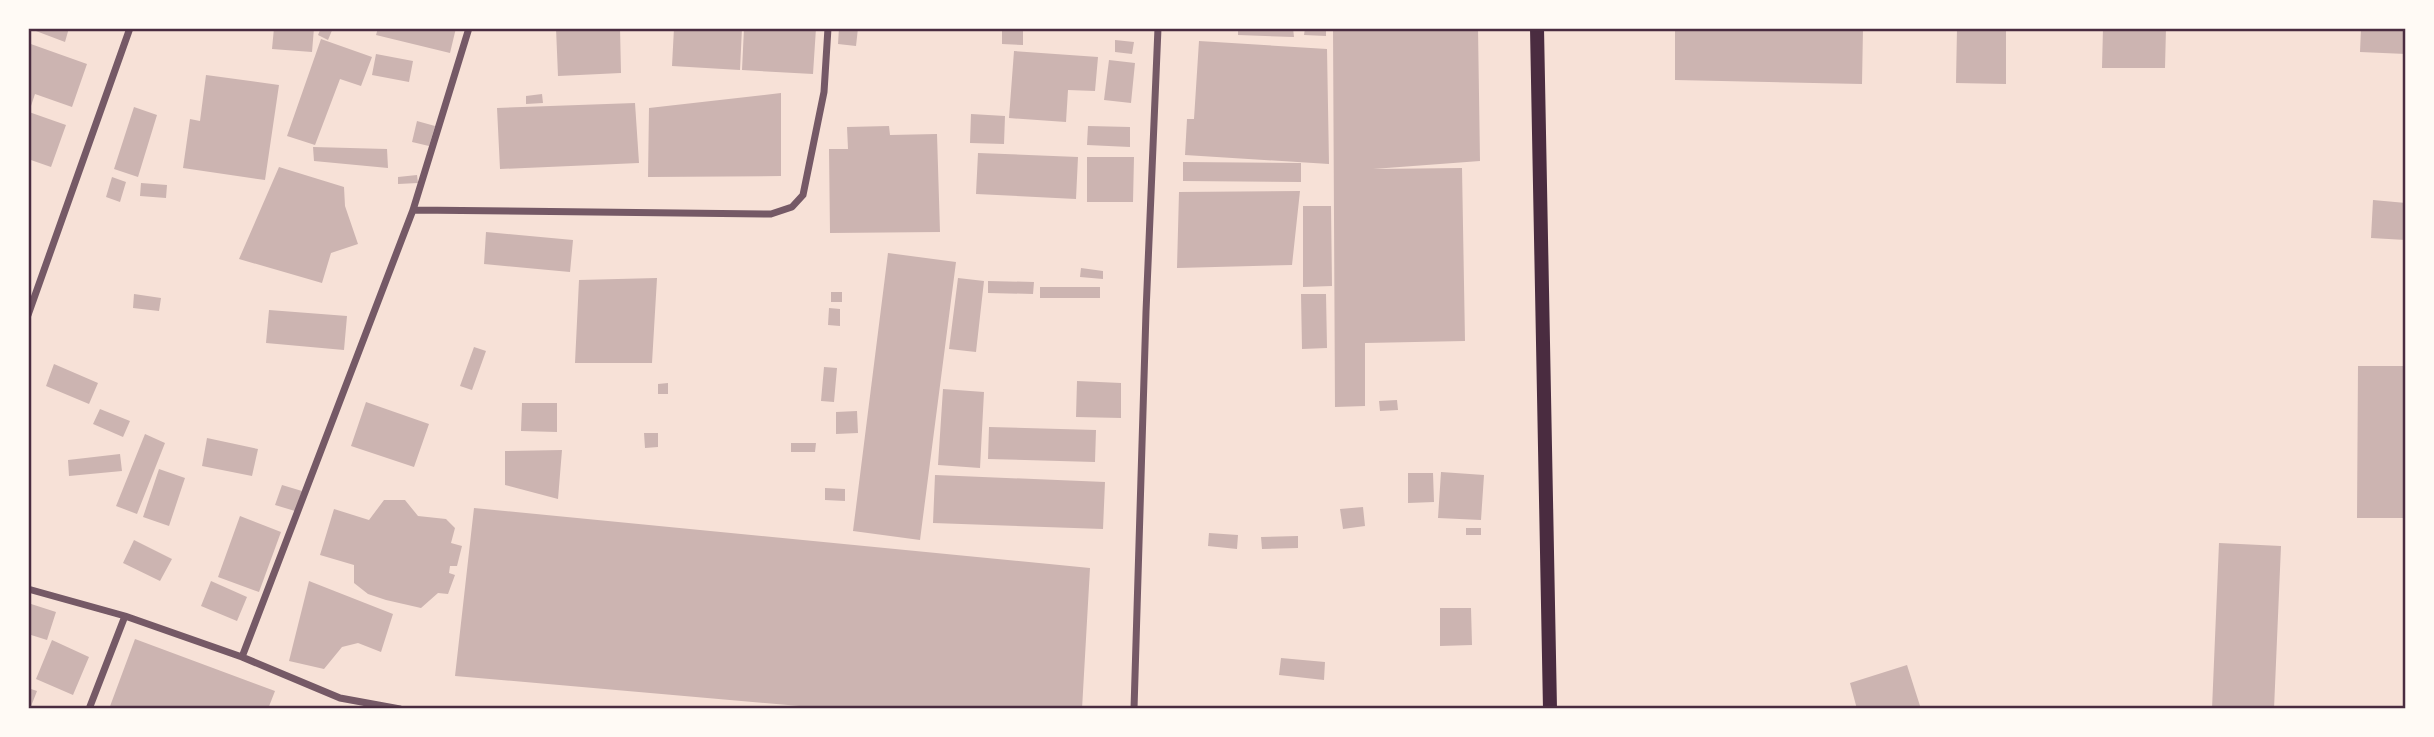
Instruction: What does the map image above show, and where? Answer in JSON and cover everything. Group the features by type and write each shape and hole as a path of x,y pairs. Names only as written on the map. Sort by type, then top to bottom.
{"main road":[{"path":"1537,28 1550,709"}],"street":[{"path":"28,315 130,28"},
{"path":"242,657 413,210 469,28"},
{"path":"413,210 771,214 792,207 803,195 824,92 828,28"},
{"path":"1134,709 1158,28"},
{"path":"28,589 125,616 242,657 340,698 400,709"},
{"path":"89,709 125,616"}],"building":[{"path":"28,28 69,28 65,42"},
{"path":"274,28 314,28 312,52 272,49"},
{"path":"321,28 333,28 328,40 318,35"},
{"path":"378,28 456,28 450,53 376,35"},
{"path":"556,28 620,28 621,73 558,76"},
{"path":"674,28 742,28 740,70 672,66"},
{"path":"744,28 816,28 813,74 742,70"},
{"path":"839,28 858,28 856,46 838,44"},
{"path":"1002,28 1023,28 1023,45 1002,44"},
{"path":"1238,28 1293,28 1294,37 1238,35"},
{"path":"1305,28 1326,28 1326,36 1304,35"},
{"path":"1333,28 1478,28 1480,161 1373,169 1462,168 1465,341 1365,343 1365,406 1335,407"},
{"path":"1675,28 1863,28 1862,84 1675,80"},
{"path":"1957,28 2006,28 2006,84 1956,83"},
{"path":"2103,28 2166,28 2165,68 2102,68"},
{"path":"2361,28 2406,28 2406,54 2360,52"},
{"path":"321,39 372,57 361,86 340,79 315,145 287,136"},
{"path":"1115,40 1134,42 1132,54 1115,52"},
{"path":"1199,41 1327,49 1329,164 1185,155 1187,119 1194,119"},
{"path":"28,43 87,64 72,107 35,94 29,112 66,125 51,167 28,159"},
{"path":"1014,51 1098,57 1095,91 1068,90 1066,122 1009,118"},
{"path":"376,54 413,61 409,82 372,75"},
{"path":"1109,60 1135,63 1131,103 1104,100"},
{"path":"206,75 279,85 265,180 183,168 190,119 200,121"},
{"path":"781,93 781,176 648,177 649,108"},
{"path":"542,94 543,103 526,104 526,96"},
{"path":"635,103 639,163 500,169 497,108"},
{"path":"134,107 157,115 138,177 114,169"},
{"path":"971,114 1005,116 1004,144 970,143"},
{"path":"417,121 435,126 429,146 412,142"},
{"path":"889,126 890,135 937,134 940,232 830,233 829,149 848,149 847,127"},
{"path":"1088,126 1130,127 1130,147 1087,145"},
{"path":"313,147 387,149 388,168 314,161"},
{"path":"978,153 1078,157 1076,199 976,194"},
{"path":"1087,157 1134,157 1133,202 1087,202"},
{"path":"1183,162 1301,163 1301,182 1183,181"},
{"path":"279,167 344,187 345,206 358,244 331,253 322,283 239,259"},
{"path":"417,175 418,183 398,184 398,177"},
{"path":"112,177 126,182 120,202 106,197"},
{"path":"141,183 167,185 166,198 140,196"},
{"path":"1300,191 1292,265 1177,268 1179,192"},
{"path":"2373,200 2406,203 2406,240 2371,238"},
{"path":"1303,206 1331,206 1332,286 1303,287"},
{"path":"486,232 573,240 570,272 484,264"},
{"path":"888,253 956,262 920,540 853,531"},
{"path":"1081,268 1103,271 1103,279 1080,277"},
{"path":"657,278 652,363 575,363 579,280"},
{"path":"958,278 984,281 976,352 949,349"},
{"path":"988,281 1034,282 1033,294 988,293"},
{"path":"1040,287 1100,287 1100,298 1040,298"},
{"path":"831,292 842,292 842,302 831,302"},
{"path":"134,294 161,298 159,311 133,308"},
{"path":"1301,294 1326,294 1327,348 1302,349"},
{"path":"829,308 840,309 840,326 828,325"},
{"path":"269,310 347,316 344,350 266,343"},
{"path":"474,347 486,351 472,390 460,386"},
{"path":"54,364 98,383 89,404 46,386"},
{"path":"2358,366 2406,366 2406,518 2357,518"},
{"path":"824,367 837,368 834,402 821,401"},
{"path":"1077,381 1121,383 1121,418 1076,417"},
{"path":"668,383 668,394 658,394 658,384"},
{"path":"943,389 984,392 980,468 938,465"},
{"path":"1397,400 1398,410 1380,411 1379,401"},
{"path":"366,402 429,424 414,467 351,446"},
{"path":"522,403 557,403 557,432 521,431"},
{"path":"100,409 130,421 123,437 93,424"},
{"path":"857,411 858,433 836,434 836,412"},
{"path":"989,427 1096,430 1095,462 988,459"},
{"path":"644,433 658,433 658,447 645,448"},
{"path":"145,434 165,443 137,514 116,506"},
{"path":"207,438 258,449 252,476 202,466"},
{"path":"791,443 816,443 815,452 791,452"},
{"path":"562,450 558,499 505,485 505,451"},
{"path":"120,454 122,471 69,476 68,460"},
{"path":"159,469 185,478 169,526 143,517"},
{"path":"1441,472 1484,475 1481,520 1438,518"},
{"path":"1408,473 1433,473 1434,502 1408,503"},
{"path":"935,475 1105,482 1103,529 933,523"},
{"path":"282,485 302,491 295,511 275,505"},
{"path":"825,488 845,489 845,501 825,500"},
{"path":"384,500 405,500 418,516 446,519 455,528 451,543 462,546 457,566 450,566 449,573 455,575 448,594 438,593 421,608 368,594 354,583 354,565 320,555 334,509 369,520"},
{"path":"1363,507 1365,526 1343,529 1340,509"},
{"path":"474,508 1090,568 1082,709 834,709 455,676"},
{"path":"240,516 281,532 259,592 218,577"},
{"path":"1466,528 1481,528 1481,535 1466,535"},
{"path":"1209,533 1238,535 1237,549 1208,546"},
{"path":"1298,536 1298,548 1262,549 1261,537"},
{"path":"134,540 172,559 160,581 123,563"},
{"path":"2219,543 2281,546 2274,709 2212,709"},
{"path":"211,581 247,597 237,621 201,606"},
{"path":"309,581 393,614 381,652 358,643 342,647 324,669 289,661"},
{"path":"28,603 56,612 47,640 28,634"},
{"path":"1440,608 1471,608 1472,645 1440,646"},
{"path":"135,639 275,691 268,709 109,709"},
{"path":"52,640 89,657 73,695 36,679"},
{"path":"1281,658 1325,662 1324,680 1279,675"},
{"path":"1907,665 1921,709 1857,709 1850,683"},
{"path":"28,688 37,691 30,709 28,709"}]}
